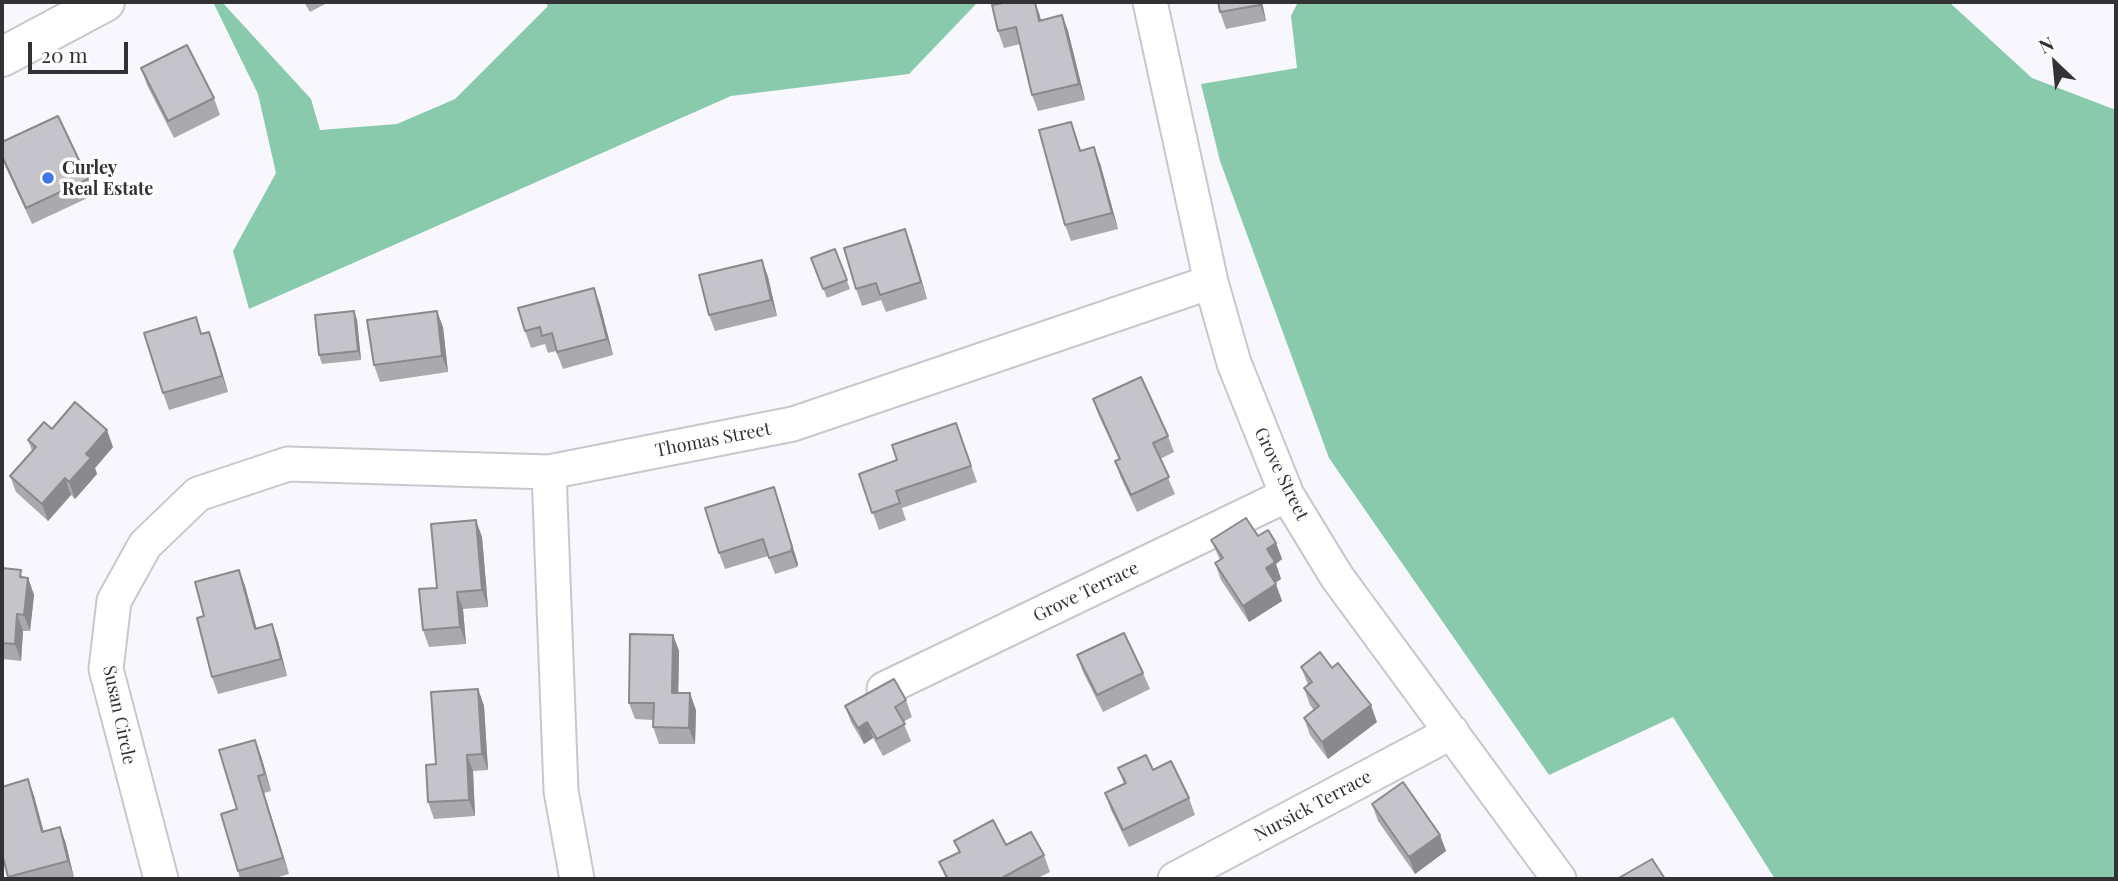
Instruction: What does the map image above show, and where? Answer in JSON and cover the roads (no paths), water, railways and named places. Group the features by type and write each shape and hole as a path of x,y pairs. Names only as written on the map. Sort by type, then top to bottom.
{"highway":[{"path":"2,57 105,2"}],"street":[{"name":"Grove Street","path":"1150,2 1211,282 1238,375 1287,495 1337,577 1559,879"},
{"name":"Thomas Street","path":"198,494 288,464 549,472 793,424 1211,282"},
{"path":"549,472 561,791 577,879"},
{"name":"Susan Circle","path":"161,879 106,669 114,601 145,545 198,494"},
{"name":"Grove Terrace","path":"884,690 1287,495"},
{"name":"Nursick Terrace","path":"1175,879 1452,732"}],"place":[{"name":"Curley Real Estate","path":"48,178"}]}
